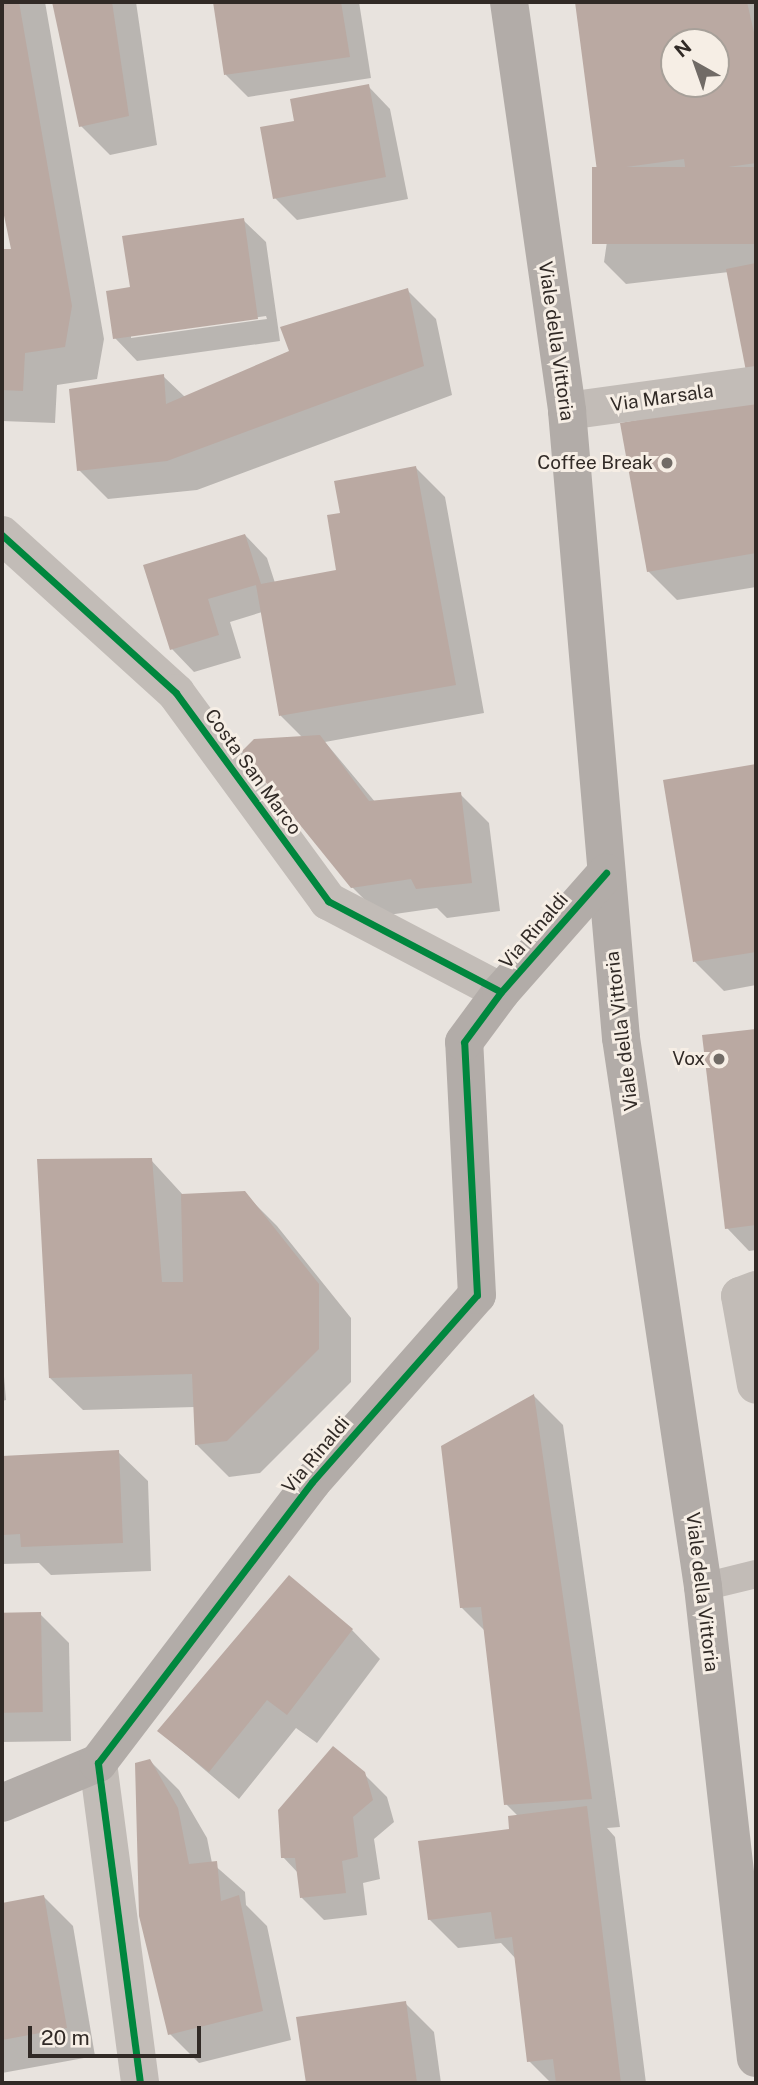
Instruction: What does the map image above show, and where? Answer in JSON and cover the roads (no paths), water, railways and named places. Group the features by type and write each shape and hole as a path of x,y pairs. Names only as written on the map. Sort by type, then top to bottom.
{"main road":[{"name":"Viale della Vittoria","path":"509,2 567,411 621,1038 703,1587 756,2058"},
{"name":"Via Rinaldi","path":"98,1763 312,1482 477,1294 464,1042 501,992 606,873"},
{"path":"2,1803 98,1763"}],"street":[{"name":"Via Marsala","path":"567,411 756,385"},
{"name":"Costa San Marco","path":"2,535 176,693 328,901 501,992"},
{"path":"756,1290 740,1296 756,1385"},
{"path":"98,1763 140,2083"}],"lane":[{"path":"703,1587 756,1574"}],"place":[{"name":"Coffee Break","path":"667,463"},
{"name":"Vox","path":"719,1059"}]}
